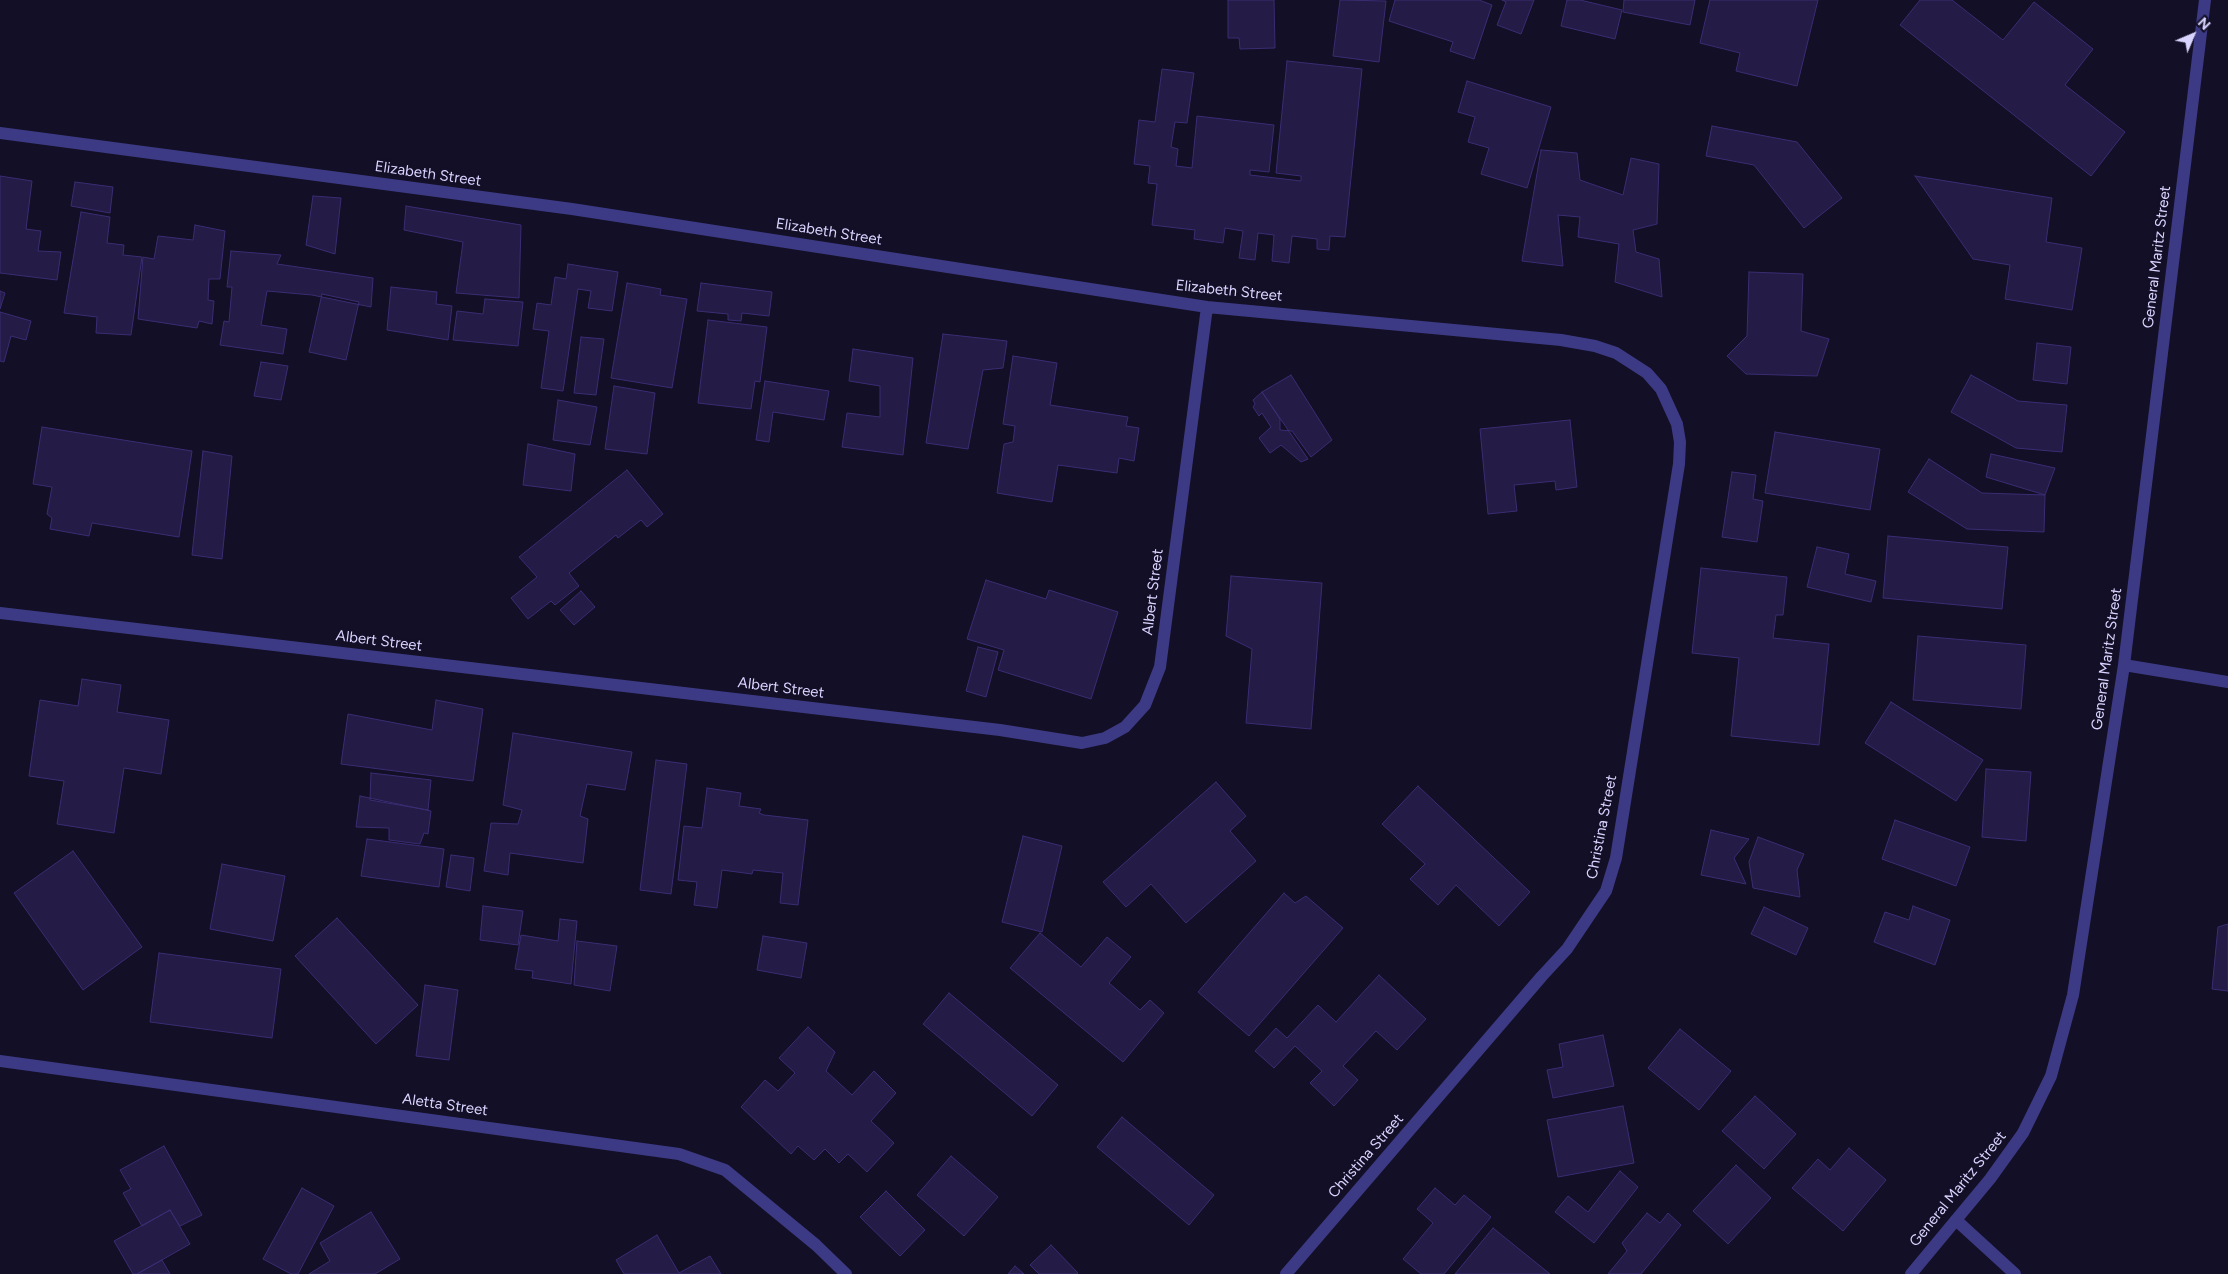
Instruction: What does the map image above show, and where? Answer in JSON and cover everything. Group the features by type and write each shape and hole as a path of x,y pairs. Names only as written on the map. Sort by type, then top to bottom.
{"street":[{"name":"General Maritz Street","path":"1910,1274 1990,1179 2023,1133 2051,1076 2073,995 2124,665 2205,0"},
{"name":"Elizabeth Street","path":"0,133 572,209 1206,307 1561,340 1595,346 1616,353 1647,373"},
{"name":"Albert Street","path":"0,613 991,729 1082,743 1105,738 1125,727 1145,705 1160,666 1206,307"},
{"name":"Christina Street","path":"1286,1274 1567,949 1606,891 1616,858 1679,464 1680,442 1677,424 1661,389 1647,373"},
{"path":"2124,665 2228,682"},
{"name":"Aletta Street","path":"0,1061 679,1154 725,1170 816,1245 846,1274"},
{"path":"1956,1220 2015,1274"}],"building":[{"path":"1228,0 1274,0 1275,48 1240,49 1239,38 1228,38"},
{"path":"1340,0 1386,1 1379,62 1333,56"},
{"path":"1395,0 1479,0 1492,5 1474,59 1450,51 1453,42 1389,21"},
{"path":"1502,0 1534,0 1521,34 1497,25 1506,2"},
{"path":"1567,0 1580,0 1622,10 1615,39 1561,26"},
{"path":"1624,0 1695,0 1690,25 1623,12"},
{"path":"1710,0 1818,0 1797,86 1736,71 1740,53 1700,43"},
{"path":"1920,0 1952,0 2003,40 2034,2 2093,49 2065,85 2125,132 2091,176 1900,25"},
{"path":"1287,61 1362,69 1345,237 1330,236 1329,250 1317,249 1317,239 1292,236 1289,263 1272,261 1274,235 1258,233 1255,260 1239,258 1243,231 1225,228 1223,243 1194,239 1195,230 1152,225 1157,184 1148,183 1150,166 1134,164 1139,120 1155,122 1162,69 1194,73 1187,123 1175,122 1171,147 1178,149 1176,166 1192,168 1197,116 1274,125 1269,172 1250,170 1250,175 1301,181 1301,176 1276,173"},
{"path":"1467,81 1551,107 1527,188 1481,174 1489,148 1468,142 1475,117 1458,112"},
{"path":"1712,126 1797,142 1842,198 1804,228 1754,165 1706,156"},
{"path":"1541,150 1577,153 1580,180 1623,195 1631,158 1659,164 1657,224 1633,230 1636,252 1659,259 1662,297 1615,282 1619,244 1578,237 1580,217 1558,215 1563,266 1522,261"},
{"path":"0,176 32,181 26,229 41,231 38,251 61,252 57,280 0,273"},
{"path":"1915,176 2052,198 2046,242 2082,248 2072,310 2005,299 2010,265 1973,259"},
{"path":"75,182 113,187 110,213 71,206"},
{"path":"313,196 341,198 335,254 306,245"},
{"path":"406,206 521,225 519,298 456,293 463,242 404,230"},
{"path":"81,212 110,217 107,243 124,245 123,255 142,257 131,335 96,333 97,317 64,313"},
{"path":"195,225 225,231 220,279 209,279 208,300 214,301 212,324 199,321 197,328 138,319 143,257 154,259 158,236 193,240"},
{"path":"231,251 281,255 277,264 373,278 371,307 312,295 267,291 261,325 287,329 283,354 220,345 224,321 229,322 232,287 227,287"},
{"path":"568,264 618,272 612,311 588,308 591,291 578,289 563,391 541,388 549,331 533,329 537,303 551,305 555,277 566,279"},
{"path":"1749,272 1803,274 1801,331 1829,339 1817,376 1746,374 1727,356 1747,336"},
{"path":"627,283 661,289 660,295 687,299 672,388 611,378"},
{"path":"701,283 772,292 769,316 742,313 741,321 728,320 728,314 697,311"},
{"path":"391,287 437,292 436,304 452,306 448,340 387,330"},
{"path":"0,291 5,293 0,309"},
{"path":"322,294 359,302 346,360 309,352"},
{"path":"485,299 523,302 518,346 453,340 457,311 483,314"},
{"path":"0,312 31,321 26,340 11,336 4,362 0,361"},
{"path":"708,320 767,327 760,382 755,381 751,409 698,403"},
{"path":"943,334 1007,341 1003,368 983,370 968,449 926,443"},
{"path":"581,337 604,339 596,395 574,393"},
{"path":"2037,343 2071,347 2067,384 2033,380"},
{"path":"853,349 913,358 903,455 842,447 847,413 880,417 880,386 849,381"},
{"path":"1013,356 1057,363 1050,405 1128,417 1126,426 1139,428 1134,461 1119,458 1117,473 1058,465 1052,502 997,493 1004,444 1013,442 1015,426 1003,424"},
{"path":"261,362 288,366 281,400 254,396"},
{"path":"1291,375 1332,440 1311,457 1292,431 1280,430 1280,419 1262,392"},
{"path":"1971,375 2018,401 2067,405 2062,452 2016,448 1951,412"},
{"path":"765,381 829,391 824,420 773,412 769,442 756,440"},
{"path":"614,386 655,393 647,454 605,449"},
{"path":"1262,392 1308,459 1301,462 1281,445 1270,453 1259,438 1271,427 1262,413 1259,416 1253,407 1255,404 1253,400"},
{"path":"558,400 597,407 590,445 553,440"},
{"path":"1570,420 1577,487 1556,490 1555,481 1514,485 1517,511 1488,514 1480,429"},
{"path":"42,427 192,451 179,537 92,523 89,536 50,529 52,518 47,514 52,487 33,484"},
{"path":"1775,432 1880,449 1870,510 1765,493"},
{"path":"528,444 575,454 571,491 523,485"},
{"path":"203,451 232,456 222,559 192,555"},
{"path":"1991,454 2055,468 2045,495 1986,477"},
{"path":"1929,459 1982,493 2045,495 2044,532 1967,529 1908,492"},
{"path":"627,470 663,514 647,527 641,520 618,538 616,535 569,573 579,586 555,605 551,601 528,619 511,598 537,577 519,557"},
{"path":"1732,472 1756,475 1753,499 1763,501 1757,542 1722,537"},
{"path":"1888,536 2008,547 2002,609 1883,598"},
{"path":"1817,547 1849,554 1845,574 1876,581 1871,602 1807,587"},
{"path":"1701,568 1787,577 1783,615 1776,615 1773,638 1829,644 1819,745 1731,736 1739,658 1692,653"},
{"path":"1231,576 1322,583 1311,729 1246,723 1252,649 1226,636"},
{"path":"986,580 1046,599 1049,590 1118,612 1091,699 998,670 1004,650 967,639"},
{"path":"581,591 595,607 574,625 560,610"},
{"path":"1918,636 2026,645 2021,709 1913,700"},
{"path":"978,647 998,652 986,697 966,691"},
{"path":"82,679 121,685 117,712 169,720 161,774 124,768 114,833 57,824 64,781 29,776 40,700 78,706"},
{"path":"436,700 483,709 473,781 341,764 348,714 432,730"},
{"path":"1891,702 1983,760 1956,801 1865,743"},
{"path":"513,733 632,752 625,790 587,784 580,816 588,819 583,863 510,853 508,875 484,871 491,823 518,824 522,810 503,805"},
{"path":"656,760 687,764 671,894 640,890"},
{"path":"1986,769 2031,772 2026,841 1982,837"},
{"path":"371,773 431,780 428,810 370,800"},
{"path":"1216,782 1246,816 1230,831 1256,861 1186,923 1151,884 1126,907 1103,882"},
{"path":"1418,786 1530,892 1499,926 1456,885 1438,905 1410,879 1425,864 1382,824"},
{"path":"707,788 741,793 739,806 761,809 759,813 764,815 808,820 798,905 780,903 783,873 753,870 752,874 722,870 717,908 694,905 697,882 678,880 684,826 702,828"},
{"path":"360,796 431,811 428,834 424,833 420,844 389,840 389,828 356,827"},
{"path":"1895,820 1970,847 1956,886 1882,859"},
{"path":"1711,830 1749,839 1734,858 1746,884 1701,875"},
{"path":"1023,836 1062,846 1042,932 1002,922"},
{"path":"1758,837 1804,854 1797,870 1800,897 1753,888 1749,862"},
{"path":"367,839 444,849 439,887 361,876"},
{"path":"73,851 142,947 83,990 14,893"},
{"path":"451,855 474,858 470,891 446,887"},
{"path":"222,864 285,876 273,941 210,929"},
{"path":"1284,893 1295,903 1306,896 1343,928 1249,1036 1198,992"},
{"path":"483,906 523,911 518,945 480,940"},
{"path":"1913,906 1950,920 1935,965 1874,942 1885,912 1909,920"},
{"path":"1764,907 1808,928 1796,955 1751,934"},
{"path":"337,918 418,1005 376,1044 295,956"},
{"path":"560,919 577,921 571,984 532,978 533,971 515,969 521,935 558,941"},
{"path":"2228,924 2228,991 2212,989 2218,927"},
{"path":"1040,933 1081,967 1107,937 1131,957 1109,983 1140,1010 1150,1000 1164,1013 1123,1062 1010,968"},
{"path":"763,936 807,943 801,978 757,970"},
{"path":"577,941 617,946 610,991 574,985"},
{"path":"159,953 281,969 272,1038 150,1022"},
{"path":"1379,975 1426,1019 1397,1050 1376,1031 1343,1066 1358,1080 1334,1106 1310,1083 1322,1071 1295,1046 1274,1068 1255,1051 1276,1028 1287,1038 1318,1005 1336,1022"},
{"path":"425,985 458,990 449,1060 416,1056"},
{"path":"949,993 1058,1085 1032,1116 923,1024"},
{"path":"808,1027 835,1052 826,1071 852,1095 874,1071 896,1093 871,1121 894,1143 867,1172 848,1154 839,1163 825,1149 814,1160 798,1146 791,1154 741,1107 765,1080 778,1091 795,1073 779,1058"},
{"path":"1680,1029 1731,1071 1699,1110 1648,1068"},
{"path":"1603,1035 1614,1086 1553,1098 1547,1070 1563,1067 1559,1044"},
{"path":"1755,1096 1796,1134 1764,1169 1722,1131"},
{"path":"1623,1106 1634,1163 1558,1177 1547,1120"},
{"path":"1122,1117 1214,1195 1189,1225 1097,1147"},
{"path":"164,1146 202,1215 180,1226 170,1210 142,1226 123,1193 131,1189 120,1170"},
{"path":"1849,1148 1886,1180 1843,1231 1792,1188 1818,1159 1830,1170"},
{"path":"951,1156 998,1197 964,1236 917,1195"},
{"path":"1736,1165 1771,1198 1728,1244 1693,1211"},
{"path":"1620,1171 1638,1187 1594,1243 1555,1212 1568,1196 1588,1212"},
{"path":"302,1188 334,1206 298,1274 291,1274 263,1259"},
{"path":"1435,1188 1455,1205 1464,1195 1491,1217 1444,1274 1421,1274 1403,1259 1433,1223 1417,1209"},
{"path":"886,1191 925,1230 900,1256 860,1217"},
{"path":"170,1210 190,1244 137,1274 133,1274 114,1241"},
{"path":"371,1212 400,1259 375,1274 309,1274 330,1261 320,1243"},
{"path":"1647,1213 1660,1223 1668,1213 1681,1225 1641,1274 1608,1274 1627,1251 1622,1243"},
{"path":"1493,1228 1550,1274 1455,1274"},
{"path":"657,1235 679,1273 710,1256 721,1274 624,1274 616,1260"},
{"path":"1051,1245 1077,1274 1039,1274 1030,1265"},
{"path":"162,1260 170,1274 137,1274"},
{"path":"1015,1266 1024,1274 1008,1274"}]}
